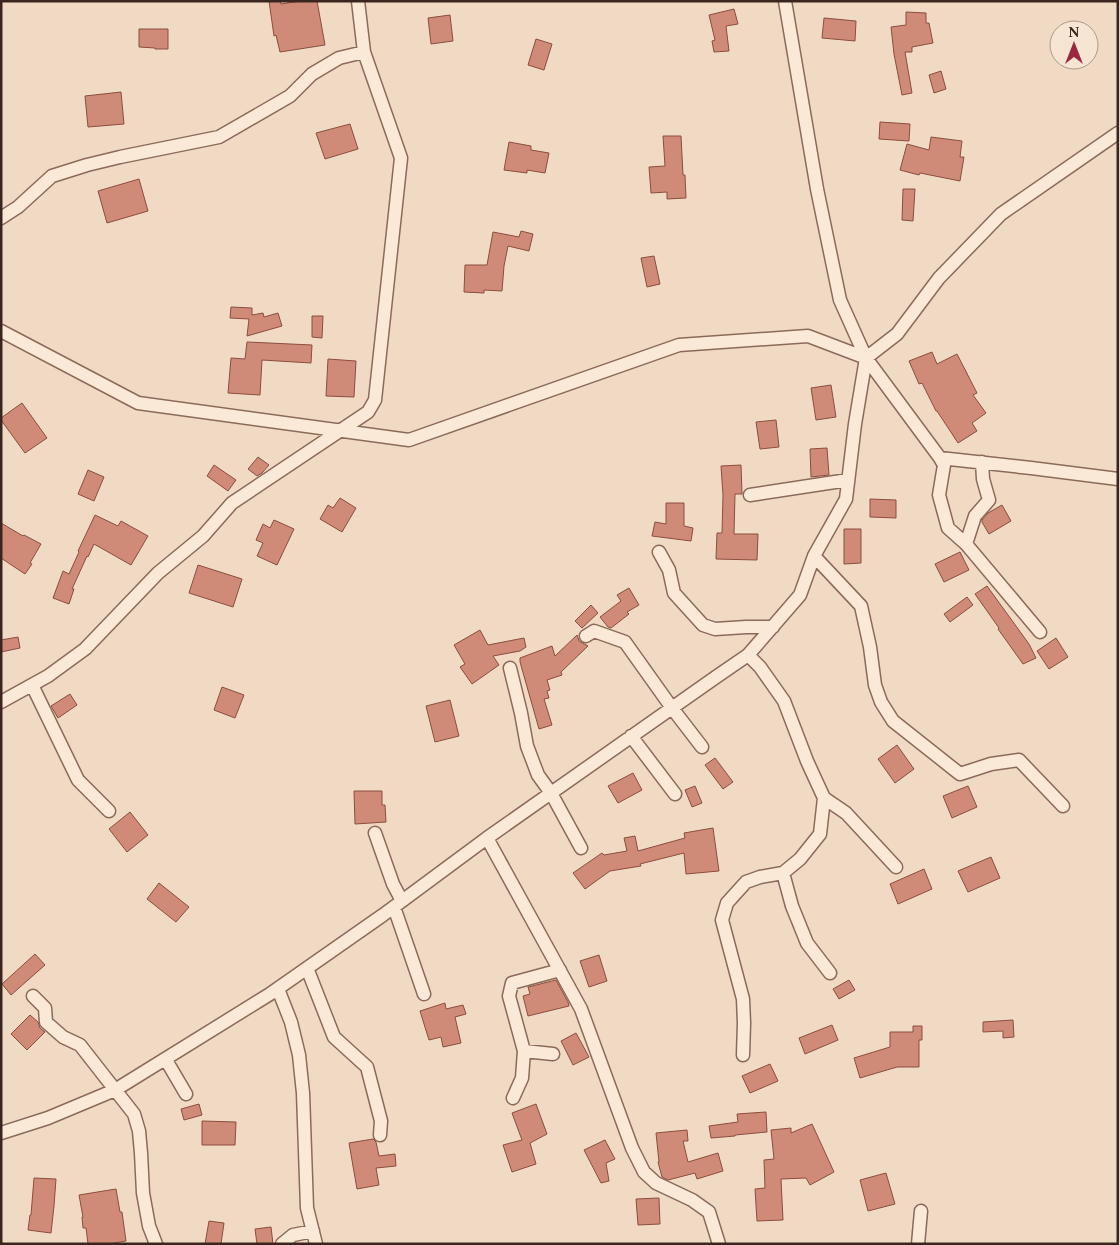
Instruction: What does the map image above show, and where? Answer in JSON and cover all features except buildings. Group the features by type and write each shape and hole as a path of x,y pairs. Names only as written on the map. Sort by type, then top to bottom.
{"street":[{"path":"1,702 48,676 85,650 158,573 203,536 232,502 368,412 375,400 401,158 364,52 358,1"},
{"path":"785,1 817,189 840,300 866,358 944,466 939,495 948,528 966,544 1040,632"},
{"path":"1,218 18,206 52,176 120,157 219,138 290,96 312,74 339,58 364,52"},
{"path":"2,1133 48,1118 114,1090 166,1060 278,989 487,838 748,655 800,595 814,556 846,499 855,424 866,358 897,334 939,278 1001,214 1118,133"},
{"path":"1,331 138,403 409,440 679,345 808,336 866,358"},
{"path":"940,458 1118,479"},
{"path":"966,544 974,516 989,500 983,479 982,462"},
{"path":"750,495 848,480"},
{"path":"658,552 669,570 674,593 703,625 715,629 773,627"},
{"path":"814,556 861,606 870,647 875,685 881,702 893,721 960,774 991,764 1019,760 1063,806"},
{"path":"586,636 594,631 625,642 702,747"},
{"path":"743,1055 743,999 722,920 727,903 746,882 760,877 783,873 800,859 820,834 824,798 807,761 784,701 760,667 748,655"},
{"path":"510,668 527,746 538,775 551,793 581,848"},
{"path":"32,685 78,780 109,811"},
{"path":"631,736 675,794"},
{"path":"824,798 846,813 896,867"},
{"path":"375,833 394,884 424,994"},
{"path":"487,838 581,1009 632,1148 644,1172 656,1184 692,1200 709,1212 720,1244"},
{"path":"783,873 792,906 807,943 830,973"},
{"path":"307,968 334,1037 367,1067 381,1121 380,1135"},
{"path":"513,1098 522,1078 524,1051 509,996 512,983 560,970"},
{"path":"278,989 291,1022 299,1055 304,1102 307,1208 315,1238 293,1235 282,1244"},
{"path":"33,996 45,1008 46,1022 64,1037 80,1045 134,1114 141,1153 142,1193 149,1226 156,1244"},
{"path":"524,1051 553,1054"},
{"path":"166,1060 186,1094"},
{"path":"918,1244 921,1211"}]}
